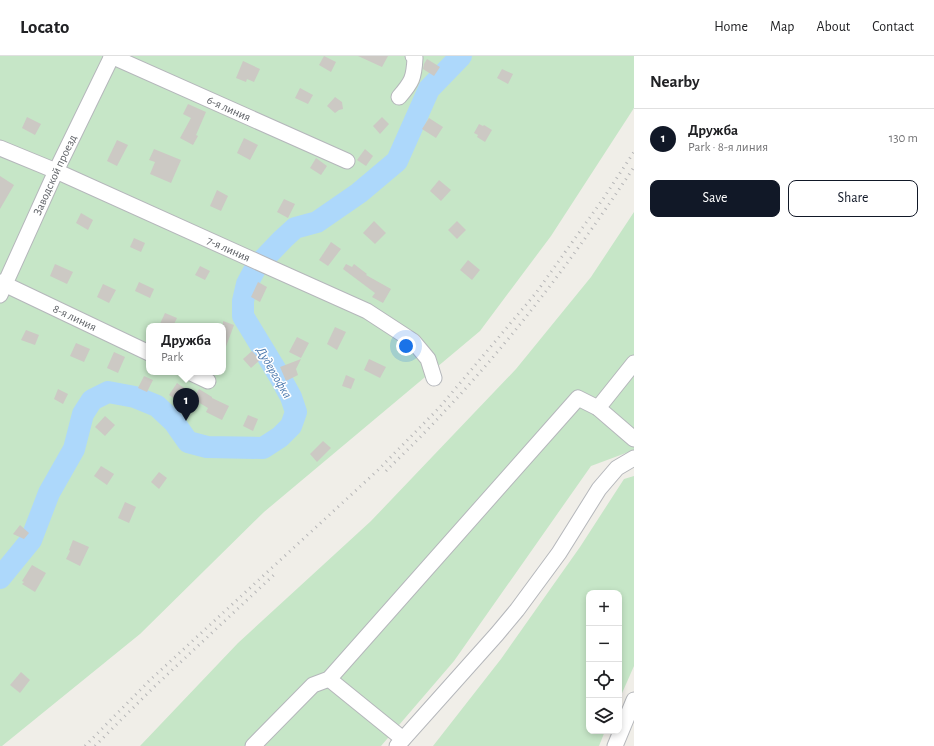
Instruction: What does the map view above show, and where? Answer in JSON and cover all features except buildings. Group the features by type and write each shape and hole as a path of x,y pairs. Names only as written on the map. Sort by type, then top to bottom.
{"street":[{"name":"6-я линия","path":"111,56 347,161"},
{"name":"Заводской проезд","path":"2,287 111,56"},
{"path":"399,97 410,84 414,69 415,58 413,56"},
{"name":"7-я линия","path":"0,148 56,171 368,310 414,341 428,359 434,378"},
{"name":"8-я линия","path":"2,287 146,352"},
{"path":"598,408 634,363"},
{"path":"195,375 208,381"},
{"path":"253,746 313,685 329,679 578,398 598,408 634,439"},
{"path":"329,679 400,743 517,610 559,553 599,489 618,468 634,458"},
{"path":"615,746 634,700"}],"green space":[{"path":"0,56 634,56 634,108 551,236 480,331 264,512 140,634 2,746 0,746"},
{"path":"634,212 634,450 591,466 454,661 381,746 140,746 238,643 371,521 516,369 591,277"},
{"path":"634,476 634,666 622,693 622,590 586,590 586,734 604,734 599,746 433,746 501,659 580,547 624,479"}],"waterway":[{"name":"Дудергофка","path":"0,578 31,540 49,493 74,449 83,414 92,400 108,392 135,397 157,406 174,422 188,442 207,447 263,448 280,437 291,426 296,412 291,397 243,316 243,301 247,284 256,267 295,228 317,222 359,193 397,161 429,89 461,56"}],"railway":[{"path":"85,746 149,681 377,471 439,408 536,293 603,199 634,152"},
{"path":"386,471 429,428 520,325 567,263 634,167"},
{"path":"95,746 154,687 277,572"}],"place":[{"name":"Дружба","path":"186,421"}]}
